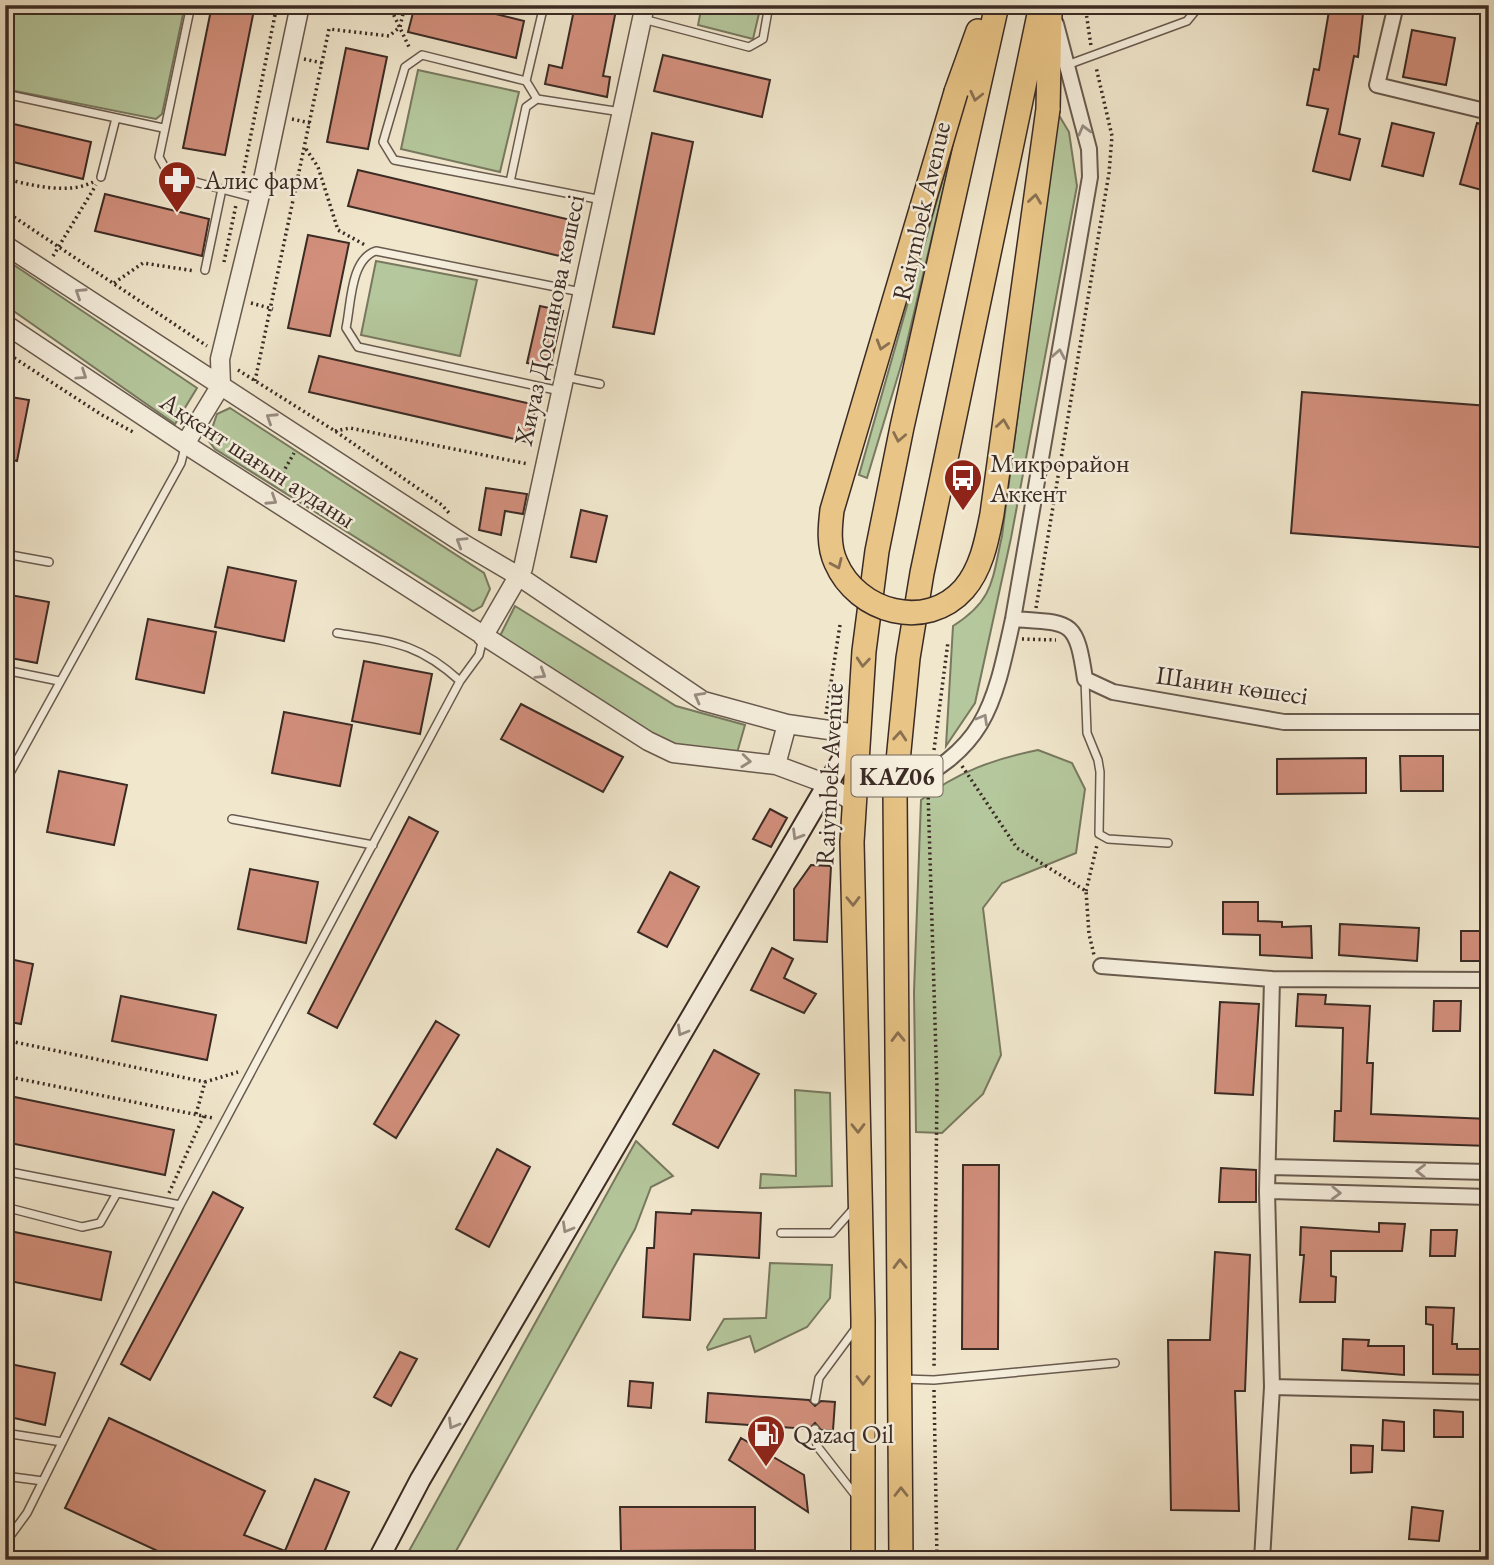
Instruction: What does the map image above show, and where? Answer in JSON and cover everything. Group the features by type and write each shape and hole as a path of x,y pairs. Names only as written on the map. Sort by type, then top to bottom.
{"highway":[{"path":"988,5 956,92 832,510 832,550 845,580 862,597 890,611 916,613 947,603 965,588 984,551 992,514 1048,109 1050,5"},
{"name":"Raiymbek Avenue","path":"863,1560 863,1319 852,842 864,651 877,551 902,426 996,5"},
{"name":"KАZ06","path":"901,1560 895,792 908,658 922,573 956,421 1041,5"}],"main road":[{"path":"378,1560 427,1468 858,734"}],"street":[{"path":"186,444 220,385 215,353 235,299 300,5"},
{"path":"895,792 927,777 956,755 985,720 1000,680 1013,619 1090,177 1089,149 1050,5"},
{"path":"1396,5 1377,85 1489,112"},
{"name":"Хиуаз Доспанова көшесі","path":"483,638 520,577 643,12"},
{"path":"5,244 520,577 703,701 787,724 858,734"},
{"name":"Ақкент шағын ауданы","path":"5,324 483,638 648,741 673,753 776,765 827,784 854,803"},
{"path":"1013,619 1059,623 1073,629 1079,641 1085,679"},
{"name":"Шанин көшесі","path":"1085,679 1114,692 1284,722 1489,722"},
{"path":"776,765 787,724"},
{"path":"1101,966 1272,979 1489,980"},
{"path":"1262,1560 1272,1387 1267,1191 1272,979"},
{"path":"1268,1167 1489,1172"},
{"path":"1267,1191 1489,1197"},
{"path":"1272,1387 1489,1392"}],"lane":[{"path":"191,5 159,157 169,175 259,200"},
{"path":"526,81 544,5"},
{"path":"643,12 749,47 763,39 769,5"},
{"path":"1067,66 1186,21 1200,5"},
{"path":"537,99 526,81 422,55 405,67 383,142 394,160 602,200"},
{"path":"5,94 163,128"},
{"path":"510,182 526,107 537,99 622,112"},
{"path":"101,177 116,118"},
{"path":"206,272 222,189"},
{"path":"582,292 376,251 370,253 358,267 346,328 358,347 562,384 600,384"},
{"path":"5,782 181,463 186,444"},
{"path":"5,554 49,562"},
{"path":"337,632 404,644 439,662 460,681"},
{"path":"5,1543 27,1513 180,1205 460,681 479,655 483,638"},
{"path":"5,670 59,681"},
{"path":"1085,679 1087,733 1100,772 1099,834 1108,839 1168,843"},
{"path":"232,819 373,845"},
{"path":"5,1171 180,1205"},
{"path":"5,1207 82,1227 100,1223 117,1193"},
{"path":"781,1233 832,1233 860,1201"},
{"path":"815,1400 819,1378 863,1319"},
{"path":"901,1379 934,1380 1115,1363"},
{"path":"815,1429 817,1446 863,1505"},
{"path":"5,1433 62,1442"},
{"path":"5,1476 43,1481"}],"path":[{"path":"224,264 277,5"},
{"path":"390,5 415,60"},
{"path":"255,381 273,309 329,29 389,36 400,27 405,5"},
{"path":"305,148 318,167 338,230 363,243 370,253"},
{"path":"5,179 33,185 75,187 101,177"},
{"path":"45,270 101,177"},
{"path":"5,211 255,381 335,431 442,505 455,521"},
{"path":"114,283 143,263 206,272"},
{"path":"235,299 273,309"},
{"path":"212,335 215,353"},
{"path":"268,498 314,418"},
{"path":"335,431 350,428 544,467"},
{"path":"824,730 840,625"},
{"path":"1009,638 1079,641"},
{"path":"937,1560 934,1380 937,1088 927,777 935,746 948,642"},
{"path":"956,755 1017,848 1086,891"},
{"path":"1099,834 1086,891 1088,934 1094,957 1101,966"},
{"path":"5,1040 205,1082 253,1069"},
{"path":"5,1076 225,1121"},
{"path":"196,1114 205,1082"},
{"path":"166,1201 204,1115"}],"green space":[{"path":"5,5 185,5 162,114 156,119 5,89"},
{"path":"702,5 761,5 753,39 698,25"},
{"path":"418,70 519,92 500,172 401,149"},
{"path":"1057,112 1069,132 1077,186 1011,538 975,703 946,746 953,626 984,598 993,577 1002,536"},
{"path":"960,119 903,359 867,478 859,475"},
{"path":"5,259 197,388 175,424 5,305"},
{"path":"376,261 477,280 460,356 361,335"},
{"path":"230,408 484,573 490,589 482,606 473,611 215,449 208,440 217,414"},
{"path":"515,606 676,706 745,725 737,753 669,744 499,638"},
{"path":"1038,750 1072,763 1085,789 1076,853 1002,883 983,908 1001,1055 983,1094 942,1133 916,1132 914,992 921,800 976,768"},
{"path":"795,1090 830,1093 832,1186 760,1188 761,1174 796,1176"},
{"path":"636,1141 673,1176 651,1187 635,1229 451,1560 404,1560"},
{"path":"770,1263 832,1265 830,1298 807,1327 755,1352 750,1336 708,1350 707,1347 724,1319 766,1318"}],"building":[{"path":"212,5 255,5 225,155 183,148"},
{"path":"415,5 459,5 524,21 516,58 408,32"},
{"path":"575,5 617,5 603,76 610,77 607,97 545,84 549,65 562,68"},
{"path":"1330,5 1364,5 1358,57 1354,56 1339,134 1360,139 1350,180 1313,171 1328,109 1307,105 1314,69 1319,70"},
{"path":"1412,30 1455,38 1446,85 1403,77"},
{"path":"346,48 387,57 368,149 327,142"},
{"path":"663,55 770,80 762,117 654,91"},
{"path":"5,122 91,142 83,179 5,160"},
{"path":"1392,123 1434,133 1423,176 1382,166"},
{"path":"1477,123 1489,126 1489,192 1460,184"},
{"path":"652,133 693,142 654,334 613,327"},
{"path":"358,170 575,221 568,258 348,206"},
{"path":"105,194 209,219 202,256 95,231"},
{"path":"308,235 349,243 330,336 288,328"},
{"path":"540,306 563,311 550,368 527,363"},
{"path":"319,356 536,405 528,442 309,392"},
{"path":"1302,392 1489,406 1489,548 1291,533"},
{"path":"5,396 29,400 17,461 5,458"},
{"path":"486,488 527,494 523,514 505,511 501,535 479,530"},
{"path":"581,510 607,516 596,562 571,557"},
{"path":"228,567 296,581 284,641 215,627"},
{"path":"5,594 49,602 37,663 5,657"},
{"path":"148,619 216,632 204,693 136,679"},
{"path":"364,661 432,674 420,734 352,721"},
{"path":"521,704 623,757 603,792 501,739"},
{"path":"284,712 352,725 340,786 272,773"},
{"path":"1400,756 1443,756 1443,791 1401,791"},
{"path":"1366,758 1366,793 1277,794 1277,759"},
{"path":"59,771 127,785 114,845 47,832"},
{"path":"770,809 787,818 771,847 753,839"},
{"path":"409,817 438,832 337,1028 308,1013"},
{"path":"811,865 831,866 827,942 794,940 794,889"},
{"path":"250,869 318,882 306,943 238,929"},
{"path":"670,872 699,887 667,947 638,932"},
{"path":"1223,902 1258,902 1258,921 1282,922 1282,927 1311,926 1312,958 1260,955 1260,935 1223,934"},
{"path":"1340,924 1419,928 1417,961 1339,955"},
{"path":"1461,931 1484,931 1485,961 1461,961"},
{"path":"772,948 793,959 784,978 816,994 804,1013 751,990"},
{"path":"5,958 33,964 21,1024 5,1021"},
{"path":"1298,994 1326,995 1325,1004 1370,1006 1367,1063 1373,1063 1371,1114 1489,1119 1489,1146 1334,1141 1335,1111 1341,1111 1343,1028 1296,1026"},
{"path":"121,996 216,1015 207,1060 112,1041"},
{"path":"1434,1001 1461,1001 1460,1031 1433,1031"},
{"path":"1220,1002 1259,1004 1253,1095 1215,1093"},
{"path":"436,1021 459,1035 396,1138 374,1124"},
{"path":"714,1050 759,1074 718,1148 673,1124"},
{"path":"5,1095 174,1130 165,1175 5,1142"},
{"path":"497,1149 530,1167 489,1247 456,1229"},
{"path":"963,1165 999,1165 998,1349 962,1349"},
{"path":"1221,1168 1256,1170 1256,1202 1219,1202"},
{"path":"213,1192 243,1208 150,1380 121,1364"},
{"path":"692,1210 761,1213 759,1258 694,1254 690,1320 643,1317 647,1248 654,1248 656,1212 691,1214"},
{"path":"1379,1223 1405,1224 1402,1251 1331,1251 1331,1276 1336,1277 1335,1302 1300,1302 1304,1255 1300,1255 1301,1227 1379,1232"},
{"path":"5,1230 111,1252 101,1300 5,1280"},
{"path":"1431,1230 1457,1230 1455,1256 1430,1256"},
{"path":"1215,1252 1250,1255 1245,1391 1235,1391 1239,1511 1171,1510 1168,1340 1210,1340"},
{"path":"1426,1307 1454,1308 1452,1344 1457,1344 1457,1349 1489,1349 1489,1375 1433,1374 1433,1325 1426,1324"},
{"path":"1343,1339 1369,1340 1368,1346 1404,1346 1404,1375 1342,1370"},
{"path":"400,1352 417,1359 391,1406 374,1397"},
{"path":"5,1363 55,1373 45,1425 5,1416"},
{"path":"630,1381 653,1383 651,1408 628,1406"},
{"path":"708,1393 809,1400 815,1406 821,1401 835,1402 833,1430 821,1430 815,1423 809,1429 706,1422"},
{"path":"1434,1410 1463,1412 1463,1437 1434,1437"},
{"path":"109,1418 265,1491 244,1535 285,1551 315,1479 349,1492 321,1560 177,1560 65,1508"},
{"path":"1383,1420 1404,1422 1404,1451 1382,1450"},
{"name":"Qazaq Oil","path":"741,1438 804,1475 808,1512 729,1460"},
{"path":"1351,1445 1373,1446 1372,1472 1351,1473"},
{"path":"620,1507 755,1507 755,1550 621,1551"},
{"path":"1412,1507 1443,1511 1439,1541 1409,1539"}],"place":[{"name":"Алис фарм","path":"177,214"},
{"name":"Микрорайон Аккент","path":"963,512"},
{"name":"Qazaq Oil","path":"766,1468"}]}
